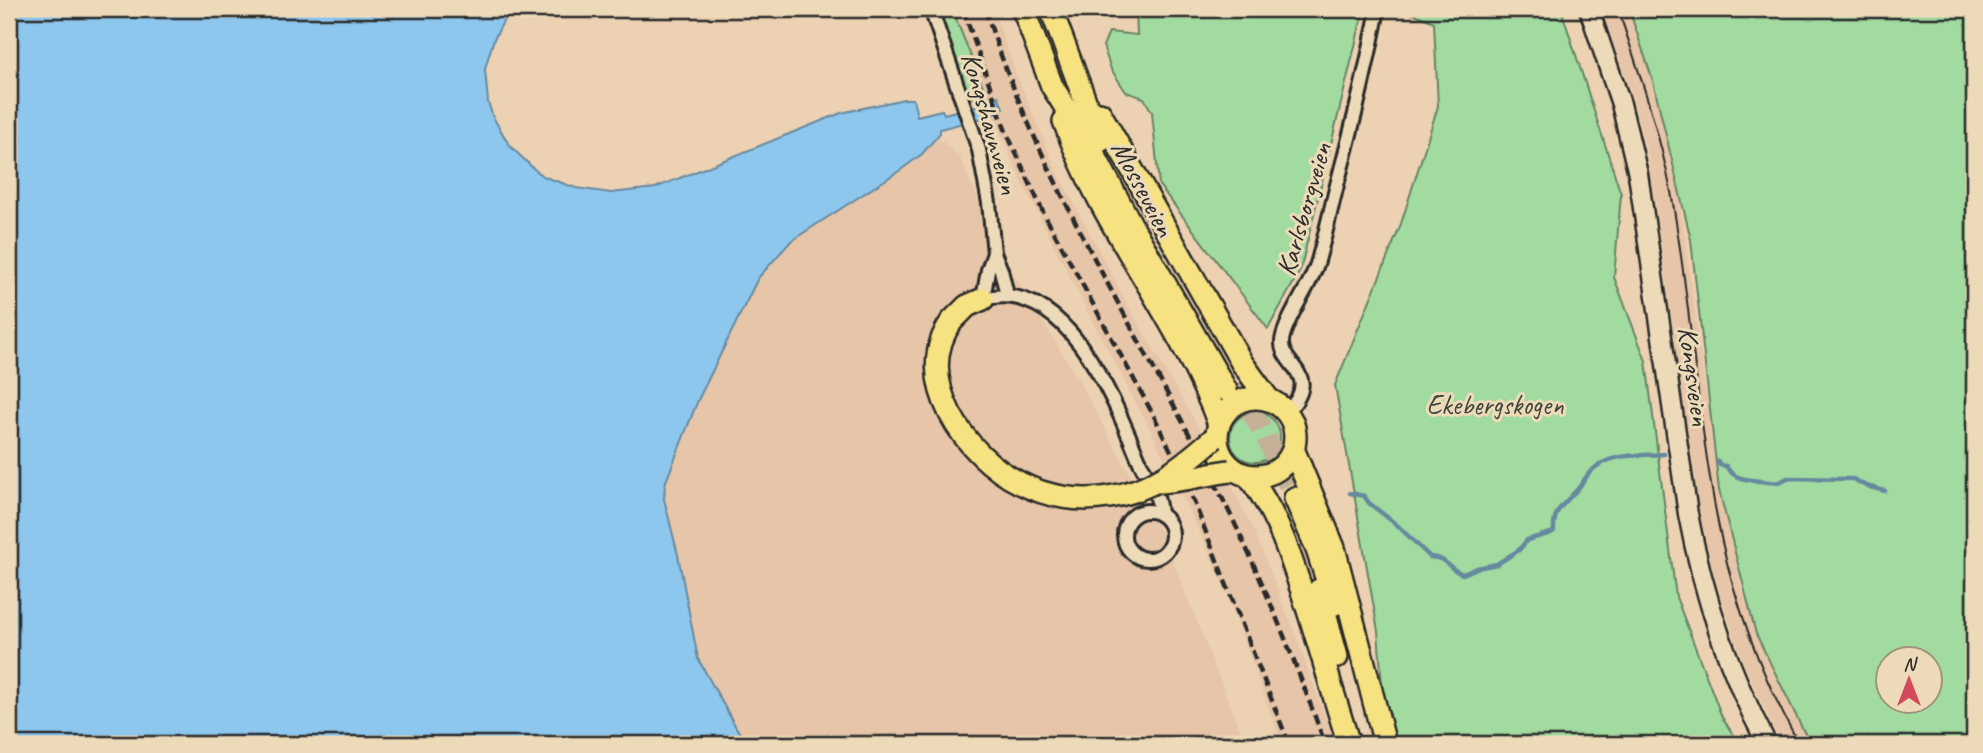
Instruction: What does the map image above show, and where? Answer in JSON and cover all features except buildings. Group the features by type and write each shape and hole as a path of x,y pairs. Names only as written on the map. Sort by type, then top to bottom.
{"highway":[{"name":"Mosseveien","path":"1023,9 1052,86 1083,134 1121,207 1231,387 1101,145 1051,9"},
{"path":"983,299 967,306 952,321 940,342 938,357 943,393 962,433 979,454 1019,483 1036,490 1078,499 1120,495 1158,483 1183,481 1204,474 1237,472 1262,476 1275,472 1286,463 1294,451 1296,435 1292,419 1287,412 1269,400 1242,363 1077,75"},
{"path":"1052,86 1083,169 1192,364 1216,432 1221,455 1266,503 1287,549 1324,655 1349,744"},
{"path":"1158,483 1216,432 1223,415 1239,402 1259,398 1269,400"},
{"path":"1294,451 1334,548 1385,744"},
{"path":"1360,744 1324,605 1290,501 1315,544 1331,589 1373,744"}],"main road":[{"name":"Kongsveien","path":"1589,9 1620,103 1638,174 1686,501 1698,562 1733,671 1767,744"}],"street":[{"name":"Kongshavnveien","path":"931,9 975,138 985,177 994,253 1007,295"},
{"name":"Karlsborgveien","path":"1287,412 1297,402 1302,384 1301,377 1283,348 1283,335 1316,267 1378,9"},
{"name":"Kongshavnveien","path":"983,299 994,253"},
{"path":"983,299 1007,295 1029,300 1056,317 1070,333 1116,407 1157,493 1160,514"},
{"path":"1139,513 1140,461"},
{"path":"1153,512 1166,518 1172,530 1171,544 1162,555 1149,559 1136,555 1126,544 1126,527 1139,513 1153,512"}],"shaded area":[{"path":"952,9 993,9 1017,76 1057,171 1129,307 1227,477 1254,531 1335,744 1282,744 1225,589 1204,542 1149,427 1022,182"},
{"path":"1602,9 1631,9 1676,154 1669,157 1671,169 1677,172 1710,422 1717,447 1714,448 1717,472 1731,533 1729,540 1757,635 1779,685 1787,694 1786,697 1811,744 1781,744 1743,661 1715,579 1701,517 1649,160 1634,103"},
{"path":"936,136 959,156 1005,260 1078,379 1164,538 1245,744 748,744 698,659 664,499 665,485 698,400 758,278 791,241 903,169 922,154"}],"green space":[{"path":"938,9 952,9 986,94 973,98 967,91"},
{"path":"1136,9 1364,9 1300,271 1268,329 1159,185 1152,112 1144,98 1126,92 1111,69 1103,46 1109,32 1137,35"},
{"name":"Ekebergskogen","path":"1402,9 1561,9 1621,194 1614,277 1646,361 1676,597 1722,717 1739,744 1394,744 1384,713 1378,631 1335,385 1400,227 1438,106 1434,22"},
{"path":"1629,9 1974,9 1974,744 1810,744 1756,634 1719,490 1691,240 1653,81"},
{"path":"1245,413 1265,413 1279,427 1279,447 1265,461 1245,461 1231,447 1231,427"}],"water":[{"path":"9,9 516,9 504,20 494,39 485,69 488,102 493,117 510,146 545,177 576,188 611,193 655,188 841,113 913,99 917,116 942,110 944,114 979,105 998,96 1003,108 986,117 940,129 940,133 922,154 791,241 758,278 698,400 665,484 664,499 698,659 748,744 9,744"}],"waterway":[{"path":"1350,493 1364,496 1430,557 1441,559 1463,574 1497,564 1519,550 1527,540 1554,531 1559,510 1590,472 1606,461 1625,456 1664,454"},
{"path":"1718,461 1733,474 1745,479 1774,482 1787,478 1853,479 1885,491"}],"tunnel":[{"path":"1236,384 1266,437 1295,498"}],"tram line":[{"path":"1618,9 1654,122 1671,192 1706,455 1728,568 1753,646 1774,696 1799,744"}],"railway":[{"path":"963,9 1005,129 1043,212 1155,418 1187,484 1289,744"},
{"path":"985,9 1007,70 1059,189 1243,541 1325,744"}]}
